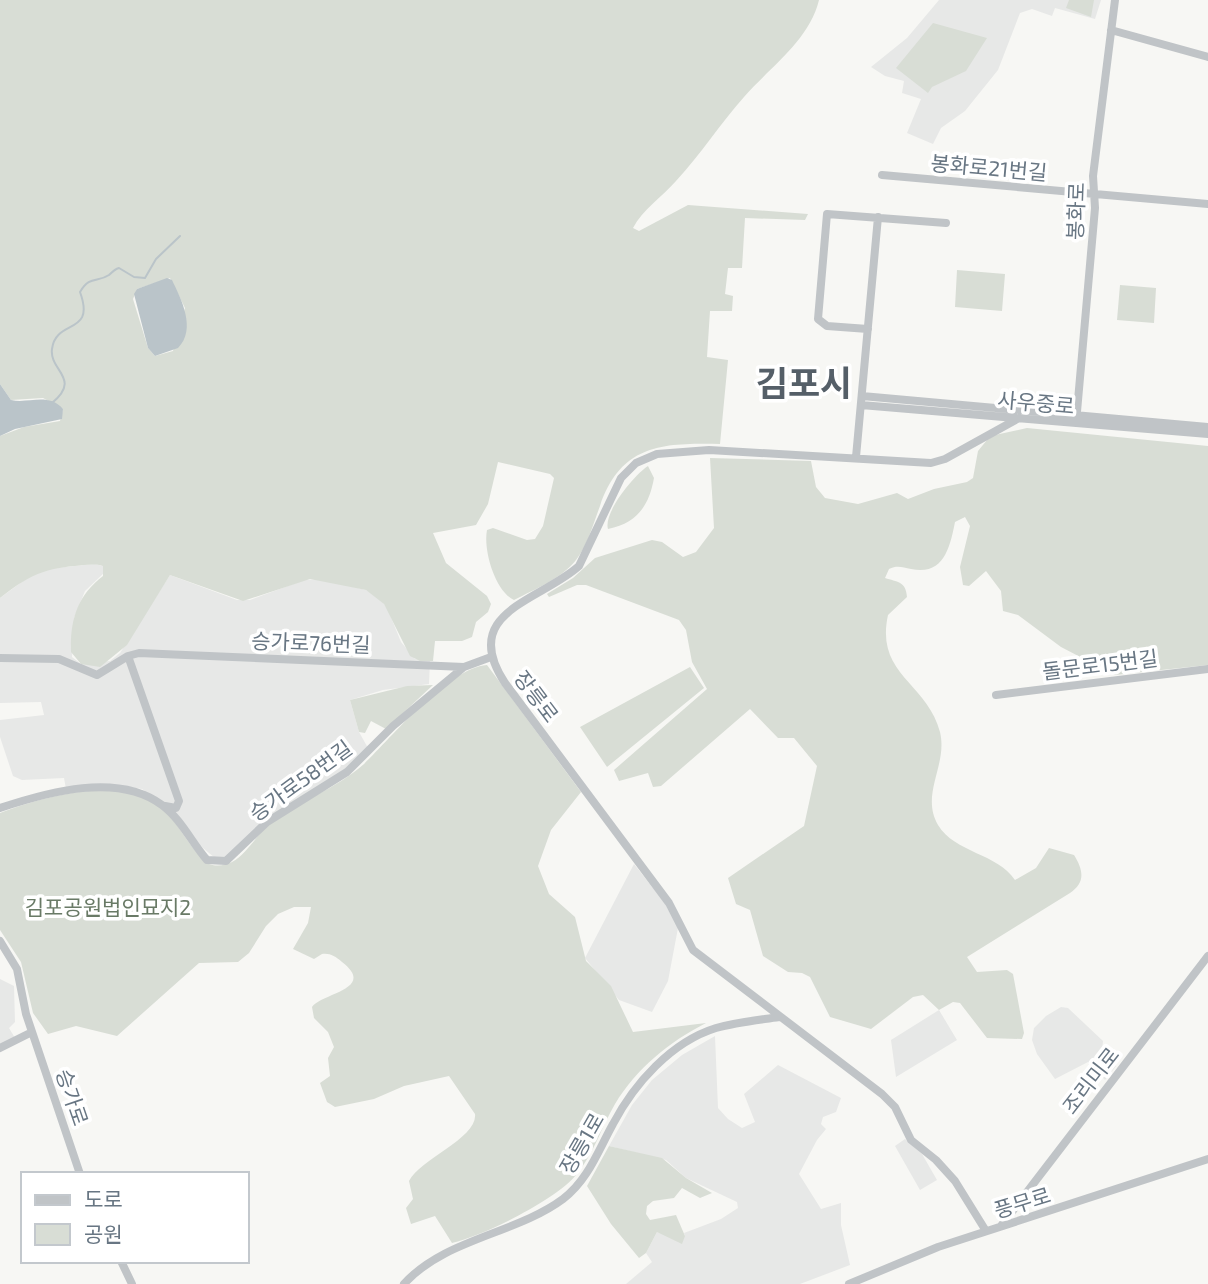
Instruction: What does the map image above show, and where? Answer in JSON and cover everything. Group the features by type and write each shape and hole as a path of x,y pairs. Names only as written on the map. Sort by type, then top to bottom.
{"street":[{"name":"봉화로","path":"1076,419 1095,208 1093,193 1115,0"},
{"path":"1111,30 1208,57"},
{"name":"봉화로21번길","path":"882,176 1208,204"},
{"path":"868,329 827,326 821,323 817,313 827,214 946,223"},
{"path":"856,457 878,217"},
{"name":"사우중로","path":"862,401 1208,427"},
{"name":"사우중로","path":"862,401 1019,418 1076,419 1208,434"},
{"name":"장릉로","path":"986,1231 944,1167 911,1140 888,1100 691,946 669,903 505,683 491,657 494,632 502,617 579,566 621,478 646,458 666,452 694,450 941,461 1019,418"},
{"name":"승가로76번길","path":"0,658 59,659 97,675 128,656 146,653 464,667 491,657"},
{"path":"128,656 179,801 176,808 165,806"},
{"name":"승가로58번길","path":"0,808 36,798 107,787 140,793 165,806 207,859 226,861 267,822 347,772 410,710 464,667"},
{"name":"돌문로15번길","path":"996,695 1208,669"},
{"name":"승가로","path":"0,941 17,969 32,1032 79,1172"},
{"name":"조리미로","path":"1001,1227 1208,956"},
{"name":"장릉1로","path":"404,1284 436,1260 545,1210 565,1197 584,1178 628,1097 654,1068 676,1050 718,1028 779,1017"},
{"path":"0,1048 32,1032"},
{"name":"풍무로","path":"849,1284 919,1254 1208,1159"},
{"path":"122,1263 132,1284"}],"shaded area":[{"path":"939,0 1101,0 1095,19 1055,8 1052,16 1032,9 1020,13 998,70 965,111 941,128 933,144 907,133 921,99 902,93 904,81 885,76 871,67 907,38"},
{"path":"167,278 172,280 183,305 186,332 178,348 155,356 148,348 134,294 137,289"},
{"path":"0,384 11,400 45,400 57,404 63,409 62,419 15,429 0,436"},
{"path":"94,564 103,566 105,572 85,591 74,618 72,657 81,664 110,661 120,653 170,575 237,600 250,600 304,580 321,579 366,590 380,598 401,642 415,659 430,661 429,684 383,690 350,700 359,732 368,748 348,767 225,857 215,858 203,848 165,803 142,789 109,784 66,789 64,778 22,780 13,776 0,737 0,720 44,715 41,702 0,703 0,598 34,573"},
{"path":"634,864 664,902 678,928 668,981 652,1012 619,1000 585,958"},
{"path":"0,979 14,986 15,1022 9,1028 15,1038 0,1046"},
{"path":"1061,1007 1068,1008 1103,1041 1102,1050 1116,1066 1105,1080 1088,1062 1055,1079 1037,1054 1032,1040 1034,1028 1046,1016"},
{"path":"939,1010 957,1040 896,1077 891,1040"},
{"path":"715,1036 718,1108 742,1128 755,1122 744,1094 778,1065 841,1098 836,1112 823,1117 821,1124 826,1129 799,1174 821,1209 841,1203 841,1225 850,1265 800,1284 626,1284 652,1262 646,1253 657,1232 685,1236 684,1233 721,1219 738,1208 737,1202 686,1178 666,1160 609,1146 632,1105 652,1080 682,1055"},
{"path":"905,1139 922,1154 937,1180 920,1190 895,1146"}],"green space":[{"path":"0,0 819,0 814,15 798,41 744,97 685,171 647,209 633,228 639,231 688,205 808,214 805,220 745,218 742,268 728,268 725,294 733,296 732,311 710,311 707,357 728,360 720,444 663,447 646,451 632,459 609,485 587,541 576,560 555,578 514,600 501,588 492,569 487,548 487,530 493,528 527,540 535,539 543,526 554,478 550,474 498,462 488,504 476,525 433,533 446,563 487,596 491,604 488,612 476,622 472,637 462,641 435,641 433,661 420,661 410,656 384,604 366,590 310,579 243,601 170,575 127,645 100,667 81,664 71,652 74,619 81,600 103,576 103,566 63,567 43,572 27,579 0,598 0,436 24,427 60,421 63,409 43,398 11,400 0,384","holes":["170,278 185,308 173,351 155,356 148,348 133,299 137,289"]},
{"path":"1069,0 1094,0 1091,17 1066,8"},
{"path":"933,23 987,38 966,71 932,87 928,93 896,68"},
{"path":"957,270 1005,274 1002,311 955,307"},
{"path":"1120,285 1156,288 1154,323 1117,320"},
{"path":"1027,428 1208,446 1208,665 1115,675 1061,647 1018,615 1003,611 1001,591 986,571 969,586 963,585 960,567 970,526 965,517 955,522 948,550 938,564 922,570 900,567 889,569 885,578 903,585 907,597 888,615 886,635 889,652 895,665 934,715 940,732 941,756 932,802 938,825 955,842 998,864 1015,880 1036,868 1049,848 1074,855 1080,866 1081,876 1078,885 1070,893 967,957 977,972 1007,970 1013,974 1024,1033 1022,1039 987,1038 960,1003 953,1002 939,1010 923,995 913,997 871,1029 830,1017 810,977 802,973 788,972 763,956 750,910 736,904 728,878 804,826 817,766 794,738 778,738 750,709 661,786 653,787 648,773 619,781 614,770 707,689 692,662 686,630 679,620 586,585 577,585 549,597 547,594 573,578 595,558 652,540 662,542 683,557 696,552 714,528 710,458 811,461 816,487 825,498 858,504 897,493 908,499 934,489 967,482 973,478 978,451 987,440 995,435"},
{"path":"648,466 654,478 645,505 634,518 608,529 610,514 615,504 635,477"},
{"name":"김포공원법인묘지2","path":"487,665 581,792 551,830 538,866 549,894 575,917 586,961 611,986 633,1032 706,1023 667,1047 633,1079 615,1104 583,1166 567,1184 519,1215 452,1243 435,1216 411,1224 406,1208 413,1199 409,1181 424,1165 468,1132 475,1114 449,1076 404,1086 374,1099 335,1107 327,1102 320,1083 330,1076 328,1058 334,1047 328,1032 314,1018 312,1007 344,989 351,984 353,978 351,971 332,955 322,954 314,959 293,949 308,923 311,907 294,907 278,914 266,926 249,953 238,962 199,963 117,1036 76,1026 48,1034 33,1013 21,962 0,930 0,813 40,800 85,791 129,793 149,800 166,812 207,863 226,864 242,854 265,828 281,816 353,773 421,706 455,678"},
{"path":"690,667 704,688 607,767 580,727"},
{"path":"433,685 386,729 371,721 365,733 359,732 350,700 407,686"},
{"path":"609,1146 662,1158 686,1178 712,1193 700,1198 682,1188 674,1198 653,1201 647,1206 646,1214 650,1220 676,1215 685,1236 682,1244 657,1232 646,1253 639,1258 611,1224 587,1186"}],"waterway":[{"path":"52,403 64,387 62,375 52,357 52,349 60,333 79,321 83,315 84,306 80,292 90,281 105,277 119,268 134,277 145,278 156,259 180,236"}],"district":[{"name":"김포시","path":"804,382"}]}
